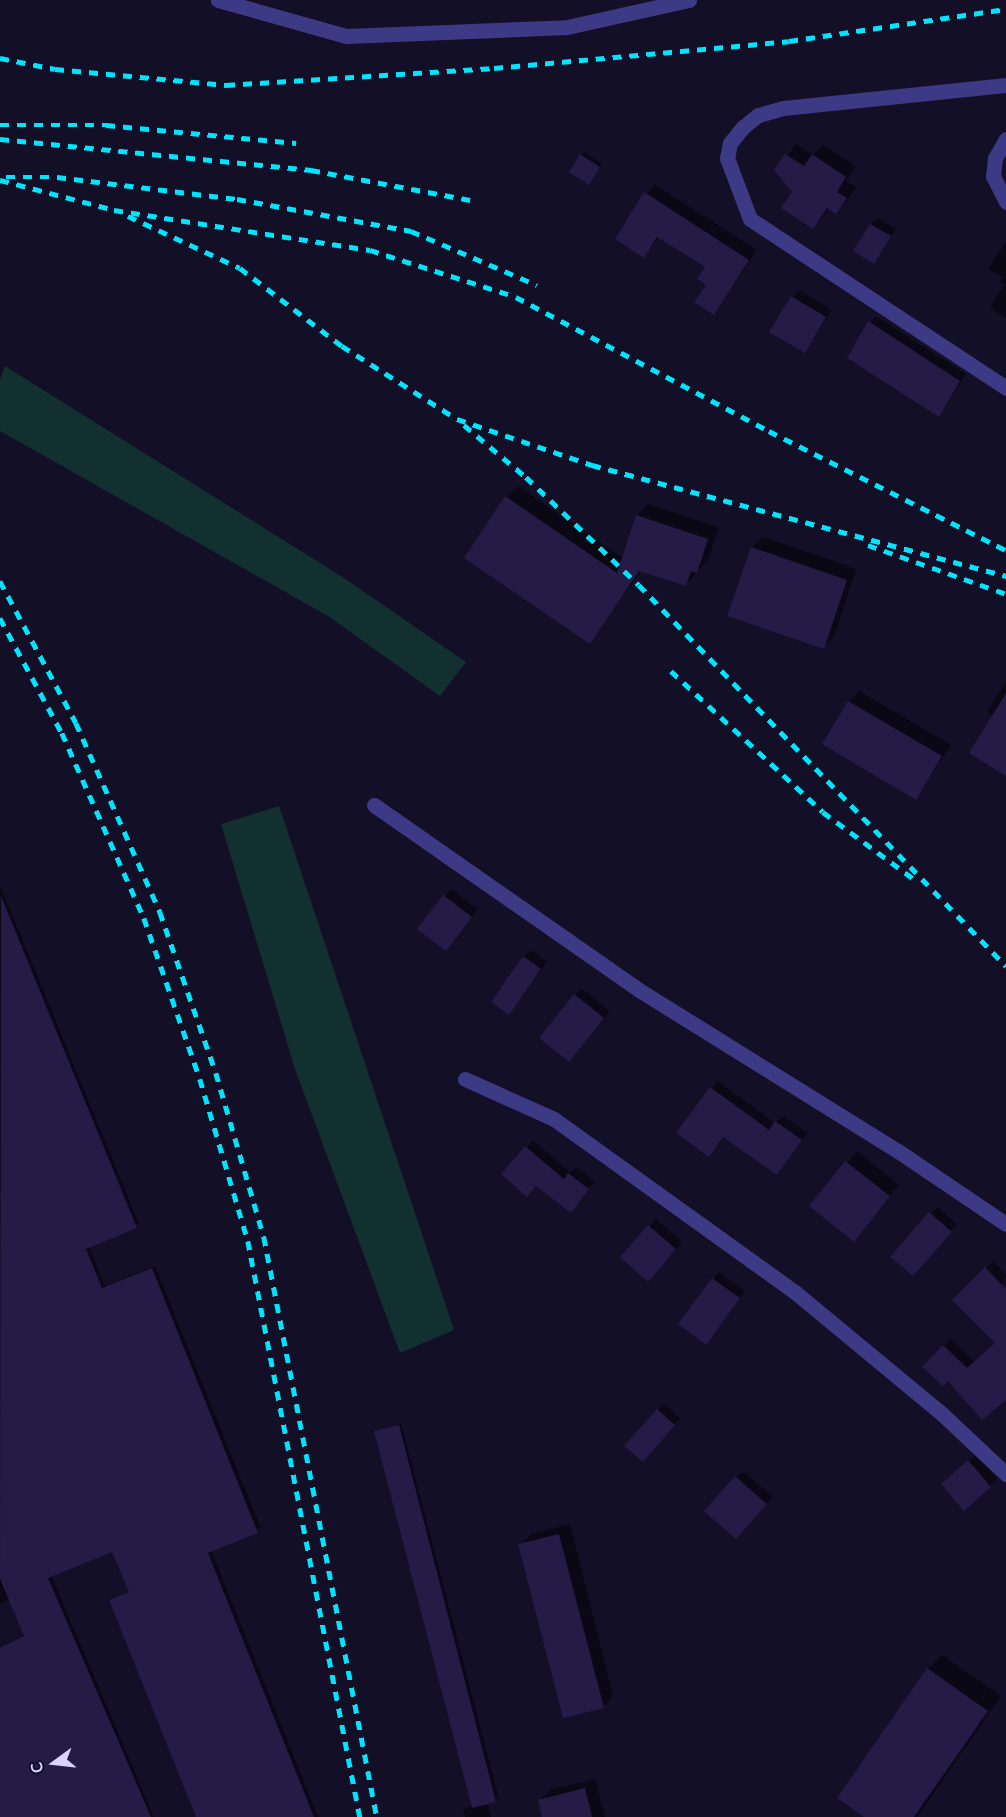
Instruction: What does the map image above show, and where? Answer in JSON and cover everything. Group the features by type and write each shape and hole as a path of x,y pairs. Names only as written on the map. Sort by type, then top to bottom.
{"street":[{"path":"218,0 346,36 567,27 689,0"},
{"path":"1006,85 783,108 758,115 730,143 727,158 750,219 1006,388"},
{"path":"1006,139 995,158 993,176 1006,202"},
{"path":"374,805 639,990 937,1176 1006,1224"},
{"path":"465,1079 554,1119 796,1293 940,1412 1006,1474"}],"green space":[{"path":"5,366 344,578 466,662 440,696 328,616 0,431 0,380"},
{"path":"279,806 454,1330 400,1353 295,1069 221,824"}],"building":[{"path":"580,154 600,167 589,185 569,172"},
{"path":"785,154 804,166 812,154 846,177 837,192 847,198 836,214 827,208 813,229 781,208 792,192 774,170"},
{"path":"644,192 749,260 714,315 694,302 706,285 697,279 705,267 657,237 644,258 615,239"},
{"path":"870,224 891,236 874,264 853,251"},
{"path":"791,296 826,317 805,353 769,332"},
{"path":"868,321 960,381 939,417 847,358"},
{"path":"505,496 617,573 636,515 708,539 697,573 691,571 686,586 639,571 590,644 464,558"},
{"path":"751,547 847,580 824,649 727,616"},
{"path":"1006,693 1006,776 969,753"},
{"path":"848,701 942,756 916,800 822,744"},
{"path":"443,895 472,917 446,951 417,929"},
{"path":"1,896 137,1228 86,1249 102,1288 152,1268 258,1533 208,1553 314,1817 196,1817 109,1600 129,1592 112,1552 48,1578 151,1817 0,1817 0,1647 24,1636 0,1579"},
{"path":"523,956 541,969 509,1015 491,1002"},
{"path":"574,994 604,1018 569,1062 539,1038"},
{"path":"710,1087 769,1130 775,1121 802,1140 777,1175 723,1137 709,1157 676,1133"},
{"path":"525,1146 564,1179 568,1173 589,1189 571,1213 536,1186 527,1197 501,1174"},
{"path":"845,1161 890,1196 854,1242 809,1206"},
{"path":"929,1212 952,1232 913,1276 890,1257"},
{"path":"648,1225 676,1249 648,1282 620,1257"},
{"path":"985,1267 1006,1289 1006,1400 982,1420 948,1381 943,1386 922,1367 943,1345 967,1368 995,1343 952,1300"},
{"path":"712,1278 740,1298 706,1345 678,1324"},
{"path":"657,1409 675,1425 643,1462 624,1446"},
{"path":"399,1425 496,1802 472,1808 374,1431"},
{"path":"968,1460 991,1487 964,1511 941,1484"},
{"path":"735,1476 767,1504 736,1539 704,1511"},
{"path":"559,1534 604,1708 563,1718 518,1544"},
{"path":"927,1668 988,1711 914,1817 864,1817 837,1798"},
{"path":"585,1788 592,1817 542,1817 538,1800"}],"railway":[{"path":"0,58 55,69 226,85 494,68 789,41 1006,9"},
{"path":"0,125 106,125 296,143"},
{"path":"0,139 311,170 470,200"},
{"path":"6,177 57,177 237,199 411,231 537,285"},
{"path":"0,180 114,210 370,250 516,297 769,431 1006,550"},
{"path":"128,216 240,268 342,346 457,419 592,465 1006,576"},
{"path":"464,425 526,477 639,585 1006,966"},
{"path":"868,545 1006,594"},
{"path":"0,581 76,723 160,912 216,1073 264,1237 377,1817"},
{"path":"0,618 62,733 144,918 200,1079 248,1241 360,1817"},
{"path":"671,671 823,812 918,882"}]}
